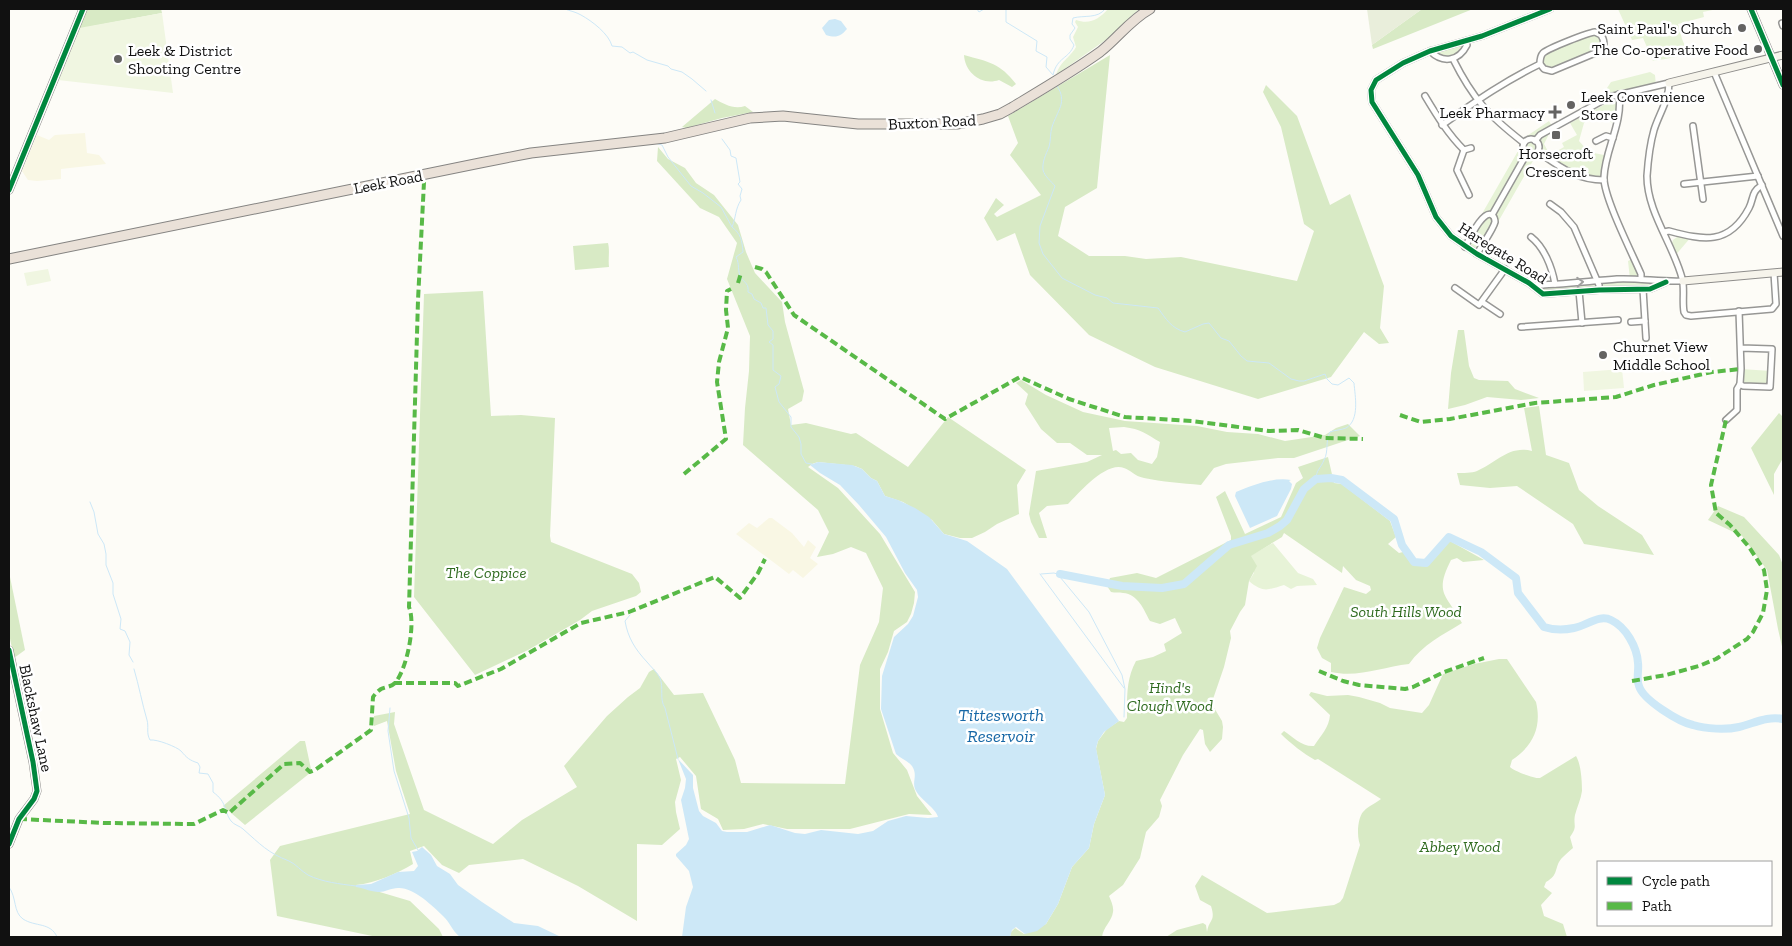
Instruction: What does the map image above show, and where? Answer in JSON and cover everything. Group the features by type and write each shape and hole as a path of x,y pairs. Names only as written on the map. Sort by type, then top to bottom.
{"highway":[{"name":"Buxton Road","path":"769,116 883,125 957,124 983,119 1000,114 1011,108 1080,65 1100,51 1131,23 1150,9"},
{"name":"Leek Road","path":"9,259 531,153 665,138 726,122 769,116"}],"street":[{"path":"9,190 83,9"},
{"path":"1430,51 1466,41 1550,9"},
{"path":"1751,9 1783,85"},
{"path":"1591,32 1598,33 1603,37 1603,48 1592,55 1552,71 1544,69 1540,64 1543,53 1591,32"},
{"path":"1430,51 1439,58 1453,59 1463,51 1466,41"},
{"name":"Haregate Road","path":"1430,51 1403,63 1376,80 1371,90 1372,102 1418,175 1439,221 1451,236 1476,254 1505,269 1543,294 1643,289 1653,288 1666,282"},
{"path":"1535,141 1548,130 1609,97 1783,55"},
{"path":"1453,59 1477,100 1493,118 1524,143"},
{"path":"1442,125 1517,75 1540,64"},
{"path":"1714,72 1783,235"},
{"path":"1669,83 1669,92 1655,130 1647,176 1650,199 1683,281 1683,309 1686,315 1772,309 1776,304 1774,273"},
{"path":"1619,94 1619,119 1604,180 1607,196 1641,274 1641,279"},
{"path":"1425,96 1442,125 1464,150"},
{"path":"1693,126 1703,199"},
{"path":"1598,139 1606,136 1614,138"},
{"path":"1526,155 1522,148 1528,140 1535,141 1539,147 1538,152"},
{"path":"1464,150 1471,148"},
{"path":"1464,150 1457,170 1469,195"},
{"path":"1538,152 1574,174 1590,180 1604,180"},
{"path":"1526,155 1531,156 1538,152"},
{"path":"1465,247 1482,217 1492,214 1526,155"},
{"path":"1684,184 1758,176"},
{"path":"1664,232 1668,231 1706,239 1727,232 1742,219 1750,206 1755,190 1762,185"},
{"path":"1550,204 1561,212 1574,227 1599,290"},
{"path":"1476,254 1494,224 1495,220 1492,214"},
{"path":"1531,237 1542,249 1554,276 1555,284"},
{"path":"1455,288 1479,305 1505,269"},
{"path":"1683,281 1783,272"},
{"name":"Haregate Road","path":"1531,286 1596,280 1641,279 1666,282 1683,281"},
{"path":"1652,280 1655,285 1653,288"},
{"name":"Haregate Road","path":"1545,285 1542,290 1546,294"},
{"path":"1643,289 1646,338"},
{"path":"1579,291 1582,323"},
{"path":"1482,302 1500,314"},
{"path":"1726,420 1737,410 1741,348 1739,312"},
{"path":"1521,327 1618,320"},
{"path":"1631,322 1645,321"},
{"path":"1740,384 1743,386 1770,387 1772,356 1772,349 1741,348"},
{"name":"Blackshaw Lane","path":"9,650 33,762 37,791 34,799 19,819 9,844"}],"shaded area":[{"path":"85,133 87,153 99,155 106,164 61,169 61,179 28,180 22,171 37,135 49,140 55,135"},
{"path":"769,518 772,518 792,533 804,547 808,540 816,547 810,558 818,564 803,578 793,570 789,574 736,534 749,523 757,528"}],"green space":[{"path":"87,9 161,9 162,13 93,26 75,38"},
{"path":"1108,9 1139,9 1107,39 1056,75 1060,66 1076,47 1073,37 1078,27 1075,22 1076,20 1086,22 1094,20"},
{"path":"1367,9 1422,9 1372,45"},
{"path":"1422,9 1473,9 1373,49 1372,45"},
{"path":"1618,9 1717,9 1703,12 1704,17 1678,24 1689,55 1653,61 1643,38 1632,40"},
{"name":"Leek & District Shooting Centre","path":"162,13 173,93 58,80 79,28"},
{"path":"1591,34 1599,35 1603,41 1599,50 1552,69 1543,64 1544,54"},
{"path":"1465,41 1463,51 1448,60 1430,51"},
{"path":"964,55 999,67 1016,84 1012,87 999,80 986,81 981,79 971,72"},
{"path":"1110,55 1097,188 1065,207 1058,236 1089,256 1125,256 1146,259 1181,257 1297,281 1314,231 1304,224 1281,127 1263,92 1266,85 1297,116 1330,205 1350,194 1384,286 1380,328 1389,343 1379,344 1364,332 1331,377 1258,399 1155,367 1089,335 1030,275 1015,233 997,241 984,218 996,198 1004,205 994,214 997,217 1041,195 1010,155 1018,143 1008,116"},
{"path":"1650,72 1655,75 1656,86 1612,96 1607,88 1611,82"},
{"path":"715,99 733,107 745,106 753,112 686,128 682,127"},
{"path":"1613,100 1620,102 1617,124 1594,117 1584,123 1579,141 1589,152 1609,156 1604,180 1583,178 1542,155 1544,153 1539,147 1538,152 1534,155 1534,159 1498,222 1495,221 1494,217 1485,215 1483,212 1518,151 1527,140 1524,138 1549,121 1553,128 1549,130 1544,144 1550,155 1564,147 1562,143 1577,135 1570,123"},
{"path":"658,147 668,159 685,168 696,183 714,195 738,225 755,273 782,302 785,322 804,391 802,401 788,409 791,425 806,423 851,434 856,433 908,467 948,417 1026,470 1017,485 1019,514 972,538 960,538 944,534 932,520 903,502 885,496 877,481 862,469 855,466 818,462 808,467 838,488 880,534 915,592 911,614 907,622 894,631 888,652 880,669 880,709 893,753 907,770 917,796 932,815 909,814 850,829 787,829 763,824 744,829 723,830 718,819 701,809 696,776 680,757 676,759 681,780 675,802 680,829 662,845 637,844 637,921 578,886 523,859 469,865 459,873 442,865 424,846 410,851 413,864 386,878 356,885 410,901 439,929 443,937 377,937 277,916 270,860 280,846 410,814 396,771 387,721 374,726 374,716 395,712 394,724 424,810 493,844 522,820 577,787 564,766 607,716 640,688 649,672 654,669 674,695 703,693 735,760 741,783 845,784 860,665 879,622 883,588 866,553 851,547 833,554 817,557 829,532 818,510 743,445 750,336 727,279 737,243 719,217 700,208 657,161"},
{"path":"1489,215 1493,219 1489,232 1475,250 1472,249 1469,244 1483,218"},
{"path":"1681,234 1691,237 1674,257 1670,248 1673,240"},
{"path":"608,243 609,267 575,270 573,246"},
{"path":"1634,258 1641,279 1654,282 1653,288 1546,295 1542,290 1545,285 1630,279 1628,261"},
{"path":"48,269 51,281 27,286 24,273"},
{"name":"The Coppice","path":"483,291 491,416 521,415 555,418 551,542 632,574 639,583 641,592 636,596 592,611 528,650 475,675 414,597 424,294"},
{"path":"1458,330 1464,330 1469,366 1474,378 1479,380 1508,381 1515,389 1539,398 1521,400 1487,397 1448,409 1451,373"},
{"path":"1622,369 1624,388 1584,391 1583,372"},
{"path":"1741,369 1771,371 1770,387 1743,386 1740,381"},
{"path":"1021,380 1046,395 1083,412 1125,421 1197,426 1227,432 1258,434 1285,441 1325,435 1336,428 1348,424 1360,436 1294,458 1226,464 1214,468 1201,485 1144,478 1124,468 1109,469 1093,479 1068,504 1047,506 1039,513 1047,538 1039,538 1029,514 1036,471 1087,462 1102,455 1087,455 1070,443 1057,443 1041,429 1025,404 1028,394 1016,383","holes":["1124,427 1143,432 1160,442 1157,457 1152,464 1138,460 1131,453 1121,454 1116,450 1113,451 1109,428"]},
{"path":"1539,406 1546,455 1569,463 1579,490 1598,506 1642,535 1654,555 1584,544 1573,524 1517,486 1490,488 1460,485 1457,473 1477,471 1516,450 1532,451 1524,408"},
{"path":"1779,413 1783,417 1783,458 1774,474 1774,495 1751,448"},
{"name":"Hind's Clough Wood","path":"1328,457 1334,483 1342,484 1390,521 1396,537 1388,544 1399,553 1403,552 1412,563 1426,564 1436,552 1438,553 1450,541 1484,560 1463,562 1457,558 1451,560 1446,571 1443,580 1444,593 1462,623 1420,651 1409,664 1351,674 1331,672 1331,663 1322,658 1317,648 1320,638 1344,587 1366,594 1371,590 1370,586 1356,580 1343,566 1342,573 1284,533 1282,537 1251,556 1257,566 1249,581 1245,605 1230,631 1231,638 1224,667 1213,699 1213,706 1222,721 1222,739 1210,752 1205,744 1203,730 1200,729 1183,755 1160,800 1162,806 1159,817 1146,832 1140,858 1123,885 1109,896 1113,912 1102,937 1010,937 1011,932 1015,928 1024,934 1046,924 1058,904 1072,867 1089,848 1094,824 1105,795 1096,749 1098,741 1107,729 1119,721 1124,722 1127,718 1129,682 1136,661 1153,657 1166,651 1164,644 1182,633 1175,618 1160,624 1150,621 1140,603 1133,596 1111,592 1107,586 1110,578 1137,573 1156,578 1231,540 1216,497 1225,491 1245,534 1281,517 1296,483 1303,478 1298,467"},
{"path":"1718,506 1744,517 1779,555 1783,565 1783,651 1767,570 1742,536 1708,520"},
{"path":"1273,543 1298,573 1313,579 1317,585 1297,586 1291,589 1284,585 1262,589 1249,581 1254,573 1250,556"},
{"path":"10,577 25,650 14,658 9,634"},
{"name":"Abbey Wood","path":"1507,659 1536,702 1538,711 1537,728 1534,735 1525,749 1512,760 1510,767 1515,771 1540,778 1576,756 1579,763 1582,791 1575,815 1575,828 1570,837 1573,848 1561,859 1555,874 1546,882 1544,887 1552,893 1541,905 1544,916 1563,924 1567,937 1166,937 1177,930 1203,923 1206,925 1207,932 1212,918 1211,906 1200,900 1195,886 1202,875 1267,913 1334,905 1343,898 1360,845 1358,829 1360,817 1367,808 1381,799 1318,759 1315,760 1306,755 1281,734 1284,731 1302,743 1314,746 1326,728 1330,715 1309,695 1311,692 1327,696 1348,695 1359,697 1390,708 1422,713 1429,705 1443,674 1474,664"},
{"path":"300,741 305,741 311,769 310,773 245,825 223,806"}],"water":[{"path":"829,20 841,21 847,29 838,36 826,35 822,28"},
{"name":"Tittesworth Reservoir","path":"818,462 852,465 862,469 877,481 885,496 915,508 929,517 944,534 967,541 1007,569 1119,721 1104,732 1096,748 1105,795 1094,824 1089,848 1072,867 1058,904 1046,924 1037,931 1025,934 1016,927 1012,930 1010,937 682,937 686,907 693,887 689,871 676,856 689,839 681,800 686,779 678,759 693,775 693,788 699,811 703,816 716,823 722,831 747,832 770,825 795,833 805,834 821,830 858,834 873,831 888,821 906,816 938,817 915,789 915,772 912,766 896,754 881,709 882,676 894,637 908,624 913,616 918,597 917,590 905,573 886,537 859,505 840,485 810,465"},
{"path":"1284,479 1291,480 1289,481 1292,484 1291,489 1277,516 1250,528 1235,496 1236,492 1256,484"},
{"path":"422,847 431,855 437,866 450,874 458,885 514,923 538,926 561,937 460,937 434,907 410,891 398,888 376,892 356,887 356,885 371,884 398,872 414,871 418,866 412,852"}],"waterway":[{"path":"565,9 579,14 595,24 604,32 612,46 622,47 630,53 633,52 647,60 682,72 706,91"},
{"path":"977,9 979,12 984,9"},
{"path":"1006,9 1006,22 1037,41 1036,51 1047,57 1046,67 1053,75 1057,65 1072,50 1074,45 1070,39 1070,35 1075,28 1072,24 1073,18 1099,14 1105,9"},
{"path":"1057,86 1062,102 1052,127 1049,147 1043,164 1044,172 1055,186 1040,226 1039,243 1043,254 1062,278 1095,295 1107,298 1113,303 1158,308 1172,326 1185,332 1209,323 1221,338 1229,341 1247,361 1269,363 1291,379 1304,381 1325,374 1332,384 1338,385 1349,378 1354,383 1355,414 1346,428 1330,432 1325,457 1316,479"},
{"path":"711,100 715,113"},
{"path":"655,143 662,145 668,157 691,186 721,207 732,227 741,200 742,189 738,184 740,182 736,158 731,156 730,150 722,139"},
{"path":"610,149 617,148"},
{"path":"732,227 739,235 742,244 743,252 736,257 741,278 747,285 748,292 761,303 763,308 766,308 768,325 773,331 773,339 769,342 773,345 773,370 781,376 779,384 775,387 779,402 791,417 791,427 799,437 801,454 806,463 812,464"},
{"path":"1060,574 1122,586 1162,588 1184,584 1229,545 1268,533 1280,526 1287,520 1304,489 1316,479 1331,478 1342,480 1394,519 1402,545 1414,562 1426,563 1449,537 1481,552 1516,578 1518,593 1544,627 1570,629 1602,618 1616,623 1626,632 1633,644 1638,663 1638,683 1642,692 1654,704 1679,720 1698,726 1722,729 1739,727 1766,719 1783,719"},
{"path":"90,502 98,534 104,544 106,565 113,583 113,594 121,619 120,629 125,631 130,642 129,655 133,662"},
{"path":"1040,574 1124,688"},
{"path":"1041,574 1057,574"},
{"path":"1060,577 1089,612 1122,675 1125,689 1124,717"},
{"path":"630,615 625,621 630,638 660,678 662,701 678,759"},
{"path":"134,669 150,740 175,747 192,761 198,763 200,767 199,773 208,774 213,783 213,792 223,803 232,822 242,828 259,844 292,862 308,875 325,881 356,886"},
{"path":"390,708 388,731 394,771 409,818 411,838 418,850"},
{"path":"9,887 20,916 23,919 51,929 57,937"}],"marked path":[{"path":"19,819 105,823 194,824 223,810 229,813 284,764 300,763 310,772 371,730 373,697 381,689 395,683 407,657 411,635 409,607 418,300 424,182"},
{"path":"755,267 766,272 794,315 945,419 1020,377 1069,399 1125,417 1192,421 1269,431 1298,430 1325,438 1363,439"},
{"path":"738,283 741,273"},
{"path":"684,474 726,439 717,382 719,362 728,328 726,310 727,291 731,289"},
{"path":"1400,415 1421,422 1450,419 1535,403 1616,397 1654,385 1712,372 1741,369"},
{"path":"1632,681 1666,675 1716,659 1747,639 1763,613 1767,590 1764,570 1749,547 1730,525 1716,513 1711,485 1726,420"},
{"path":"394,683 455,683 458,686 501,669 581,623 629,612 715,577 740,598 758,573 765,559"},
{"path":"1319,671 1343,681 1359,685 1405,689 1444,672 1484,658"}],"cycle path":[{"path":"9,190 83,9"},
{"path":"1550,9 1482,36 1430,51 1403,63 1376,80 1371,90 1372,102 1418,175 1436,217 1451,236 1477,254 1529,283 1543,294 1650,289 1666,282"},
{"path":"1751,9 1783,85"},
{"path":"9,650 33,762 37,791 34,799 19,819 9,844"}],"place":[{"name":"Saint Paul's Church","path":"1742,28"},
{"name":"The Co-operative Food","path":"1758,49"},
{"name":"Leek & District Shooting Centre","path":"118,59"},
{"name":"Leek Convenience Store","path":"1571,105"},
{"name":"Leek Pharmacy","path":"1555,112"},
{"name":"Horsecroft Crescent","path":"1556,135"},
{"name":"Churnet View Middle School","path":"1603,355"}],"park label":[{"name":"South Hills Wood","path":"1406,611"}]}
